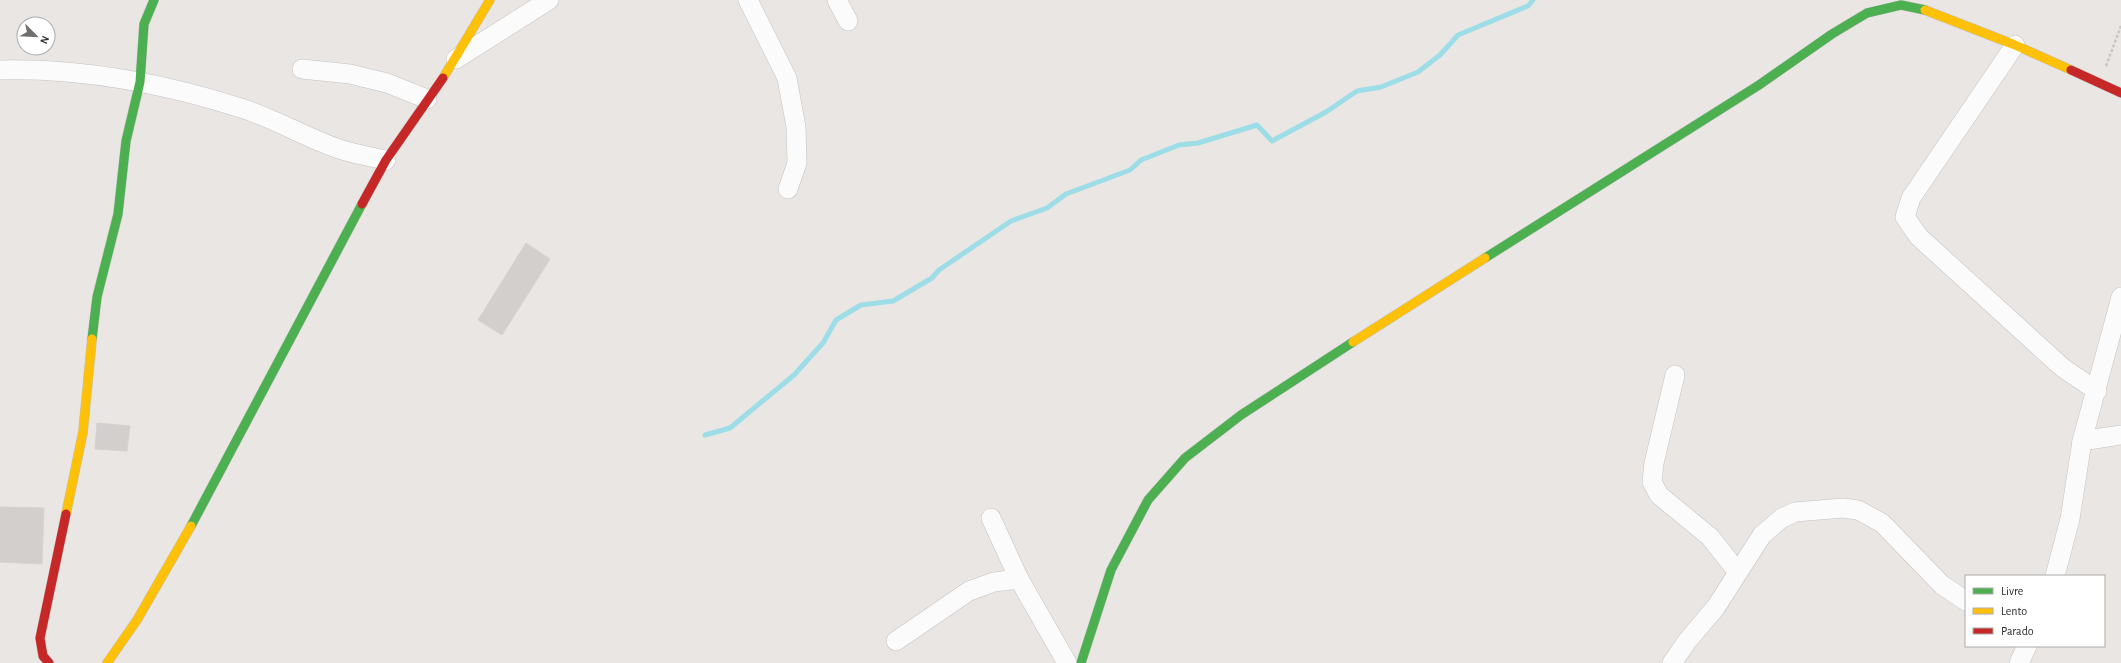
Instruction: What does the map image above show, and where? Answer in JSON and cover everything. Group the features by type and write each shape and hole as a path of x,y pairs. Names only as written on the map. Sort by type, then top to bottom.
{"street":[{"path":"49,663 43,656 40,638 83,432 87,375 97,297 118,214 126,141 140,82 144,24 154,0"},
{"path":"107,663 137,620 175,556 386,160 456,59 490,0"},
{"path":"456,59 549,0"},
{"path":"748,0 787,78 796,127 797,163 788,189"},
{"path":"837,0 848,21"},
{"path":"1081,663 1111,570 1148,500 1185,458 1241,415 1376,327 1759,85 1832,34 1867,13 1901,5 1924,9 2015,45 2121,93"},
{"path":"2015,45 1911,198 1905,217 1919,237 2062,368 2097,391"},
{"path":"0,70 27,69 101,76 170,87 246,110 340,149 386,160"},
{"path":"302,69 350,74 387,83 427,99"},
{"path":"2056,575 2070,519 2082,441 2097,391 2121,297"},
{"path":"1675,375 1654,463 1652,482 1659,495 1710,537 1737,571"},
{"path":"2082,441 2121,435"},
{"path":"1672,663 1688,640 1716,607 1737,571 1762,535 1782,518 1795,512 1843,508 1858,510 1882,523 1942,585 1965,599"},
{"path":"991,518 1019,579 1067,663"},
{"path":"896,641 969,591 994,582 1019,579"},
{"path":"2019,663 2027,647"}],"path":[{"path":"2100,84 2121,26"}],"building":[{"path":"526,243 550,259 502,335 478,320"},
{"path":"97,423 130,426 127,451 95,449"},
{"path":"0,507 44,508 42,564 0,562"}],"waterway":[{"path":"705,435 730,428 794,375 823,343 836,320 861,305 893,301 932,278 939,270 1011,221 1047,208 1066,194 1130,170 1141,160 1179,145 1198,143 1257,125 1272,141 1326,112 1357,91 1381,87 1418,72 1440,55 1458,35 1528,6 1533,0"}],"traffic: fast":[{"path":"92,339 97,297 118,214 126,141 140,82 144,24 154,0"},
{"path":"1485,258 1759,85 1832,34 1867,13 1901,5 1925,10"},
{"path":"191,526 362,204"},
{"path":"1081,663 1111,570 1148,500 1185,458 1241,415 1353,342"}],"traffic: slow":[{"path":"443,78 490,0"},
{"path":"1925,10 2015,45 2071,70"},
{"path":"1353,342 1485,258"},
{"path":"66,514 83,432 92,339"},
{"path":"107,663 137,620 191,526"}],"traffic: jam":[{"path":"2071,70 2121,93"},
{"path":"362,204 386,160 443,78"},
{"path":"49,663 43,656 40,638 66,514"}]}
